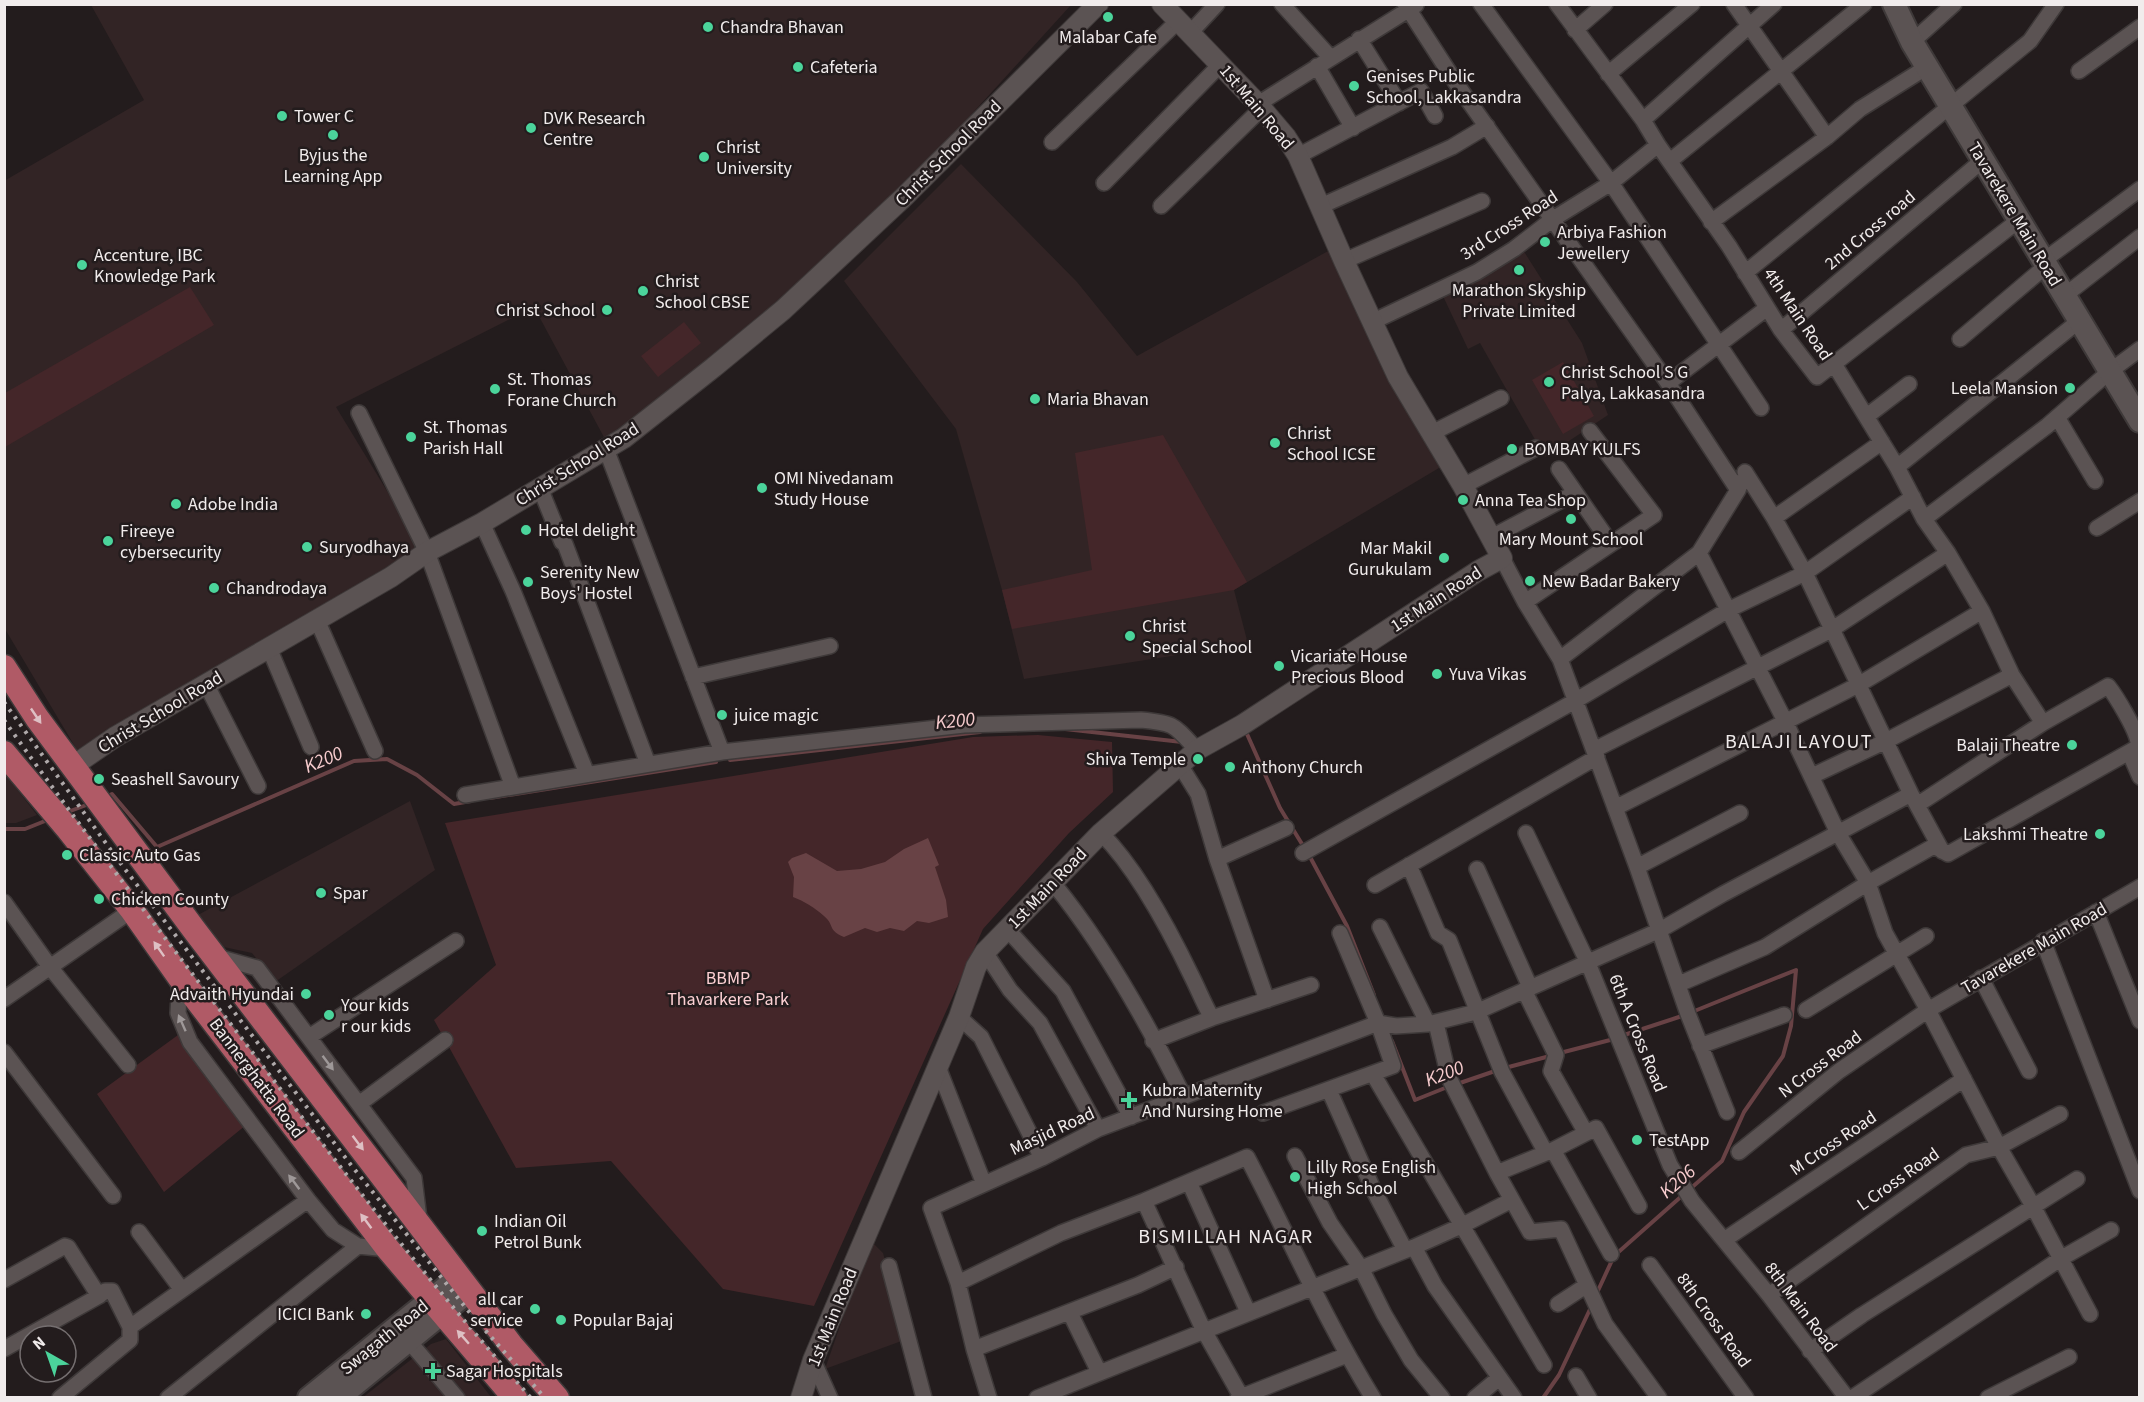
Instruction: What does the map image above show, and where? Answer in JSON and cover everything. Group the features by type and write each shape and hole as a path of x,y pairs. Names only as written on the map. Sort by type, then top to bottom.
{"main road":[{"name":"Tavarekere Main Road","path":"1894,4 1912,42 2139,421"},
{"path":"4,667 37,718 195,931 511,1345 557,1398"},
{"name":"Bannerghatta Road","path":"4,753 132,910 180,978 388,1249 515,1398"},
{"name":"Swagath Road","path":"338,1398 355,1371 464,1284"},
{"name":"Swagath Road","path":"309,1398 408,1340 436,1306"}],"street":[{"name":"Christ School Road","path":"73,766 115,737 391,577 428,552 482,523 624,438 783,310 905,196 1098,4"},
{"name":"1st Main Road","path":"801,1398 813,1360 959,1017 976,968 985,952 1101,833 1197,750 1242,725 1468,577 1502,558 1463,486 1398,377 1298,156 1286,137 1260,106 1162,4"},
{"path":"1052,142 1184,27 1217,4"},
{"path":"1282,4 1324,62 1353,128"},
{"path":"1481,4 1611,183 1761,408"},
{"name":"4th Main Road","path":"1557,4 1643,120 1729,246 1781,330 1817,377 1834,364 1897,467 1924,519 1948,553 1982,611 2012,675 2043,723"},
{"path":"1575,30 1605,4"},
{"path":"1608,74 1692,4"},
{"path":"1734,4 1827,137"},
{"path":"1643,120 1774,4"},
{"path":"1670,161 1864,4"},
{"path":"1912,42 1954,4"},
{"path":"1745,273 2030,41 2056,4"},
{"path":"1161,206 1260,106 1410,6 1458,86 1668,383 1738,490"},
{"path":"2079,71 2139,27"},
{"path":"1359,39 1399,104"},
{"path":"1104,183 1221,64"},
{"path":"1711,222 1827,137 1860,109 1927,67"},
{"path":"1298,156 1421,91 1435,116"},
{"path":"1321,206 1452,147 1487,126"},
{"name":"3rd Cross Road","path":"1372,322 1477,272 1514,249 1552,219 1611,183 1658,145"},
{"name":"2nd Cross road","path":"1781,330 1983,160"},
{"path":"1960,339 2045,263 2139,189"},
{"path":"1344,261 1482,201"},
{"path":"1834,364 2019,219"},
{"path":"2064,296 2139,237"},
{"path":"1668,383 1767,308"},
{"path":"1897,467 2079,321"},
{"path":"1924,519 2057,417 2139,349"},
{"path":"1867,416 1909,384"},
{"path":"1430,434 1501,398"},
{"path":"359,413 428,552 513,787"},
{"path":"2057,417 2095,481"},
{"path":"1525,602 1654,514 1590,431"},
{"path":"1774,518 1882,442"},
{"path":"1463,486 1536,448"},
{"path":"606,449 722,752"},
{"path":"1559,469 1611,544"},
{"path":"1560,659 1700,553 1738,490 1745,472 1805,573 1914,799 1942,851"},
{"path":"540,488 562,542 565,544 648,764"},
{"path":"1490,538 1575,493"},
{"path":"1303,853 1575,701 1728,610 1805,573 1912,497"},
{"path":"2097,528 2139,501"},
{"path":"482,523 513,591 587,774"},
{"path":"1700,553 1785,721 1838,833 1868,883 1885,933 2090,1314"},
{"path":"1375,885 1596,754 1832,630 1948,553"},
{"path":"1502,558 1525,602 1560,659 1660,930 1700,1046 1727,1112"},
{"path":"1615,808 1858,685 1982,611"},
{"path":"317,620 375,751"},
{"path":"693,677 830,646"},
{"path":"268,648 311,747"},
{"path":"1812,776 1886,741 2012,675"},
{"path":"206,684 258,786"},
{"path":"1378,1023 1396,1026 1432,1023 1476,1012 1660,930 1838,833 1914,799 2108,686 2116,695 2137,738 2138,747 2133,760 2139,777"},
{"path":"465,795 722,752 964,725 1141,720 1165,722 1176,727 1197,750"},
{"path":"1679,984 1765,947 1868,883 1934,846 1948,854 2138,747"},
{"path":"1180,765 1198,794 1217,859 1267,1000"},
{"path":"1637,867 1740,813"},
{"path":"1217,859 1286,828"},
{"path":"1101,833 1116,848 1138,881 1182,956 1212,1018"},
{"name":"6th A Cross Road","path":"1527,833 1588,963 1670,1165 1692,1201 1724,1240"},
{"path":"1408,865 1438,933 1449,940 1502,1072 1611,1254"},
{"path":"1477,869 1556,1055 1551,1071 1586,1133"},
{"path":"1053,883 1076,911 1103,953 1165,1058 1184,1097"},
{"name":"Tavarekere Main Road","path":"1928,1010 2139,887"},
{"path":"4,902 50,967 128,1065"},
{"path":"4,999 132,910"},
{"path":"2097,912 2139,1021"},
{"path":"1380,927 1432,1023 1449,1078 1530,1232 1561,1228 1605,1324 1659,1398"},
{"path":"1007,929 1064,991 1131,1117"},
{"path":"1263,1113 1393,1065 1341,933"},
{"path":"1806,1010 1926,936"},
{"path":"309,1037 456,941"},
{"path":"2043,941 2139,1191"},
{"path":"985,952 1010,990 1040,1023 1098,1129"},
{"path":"214,956 257,968 414,1178 419,1224"},
{"path":"180,978 178,1013 190,1042 308,1200 333,1230 358,1246 388,1249"},
{"path":"1981,978 2030,1071"},
{"path":"1154,1041 1212,1018 1311,985"},
{"name":"N Cross Road","path":"1739,1152 1839,1071 1928,1010"},
{"path":"1700,1046 1784,1015"},
{"path":"959,1017 981,1037 1042,1158"},
{"name":"Masjid Road","path":"989,1398 958,1283 931,1208 1042,1158 1098,1129 1378,1023"},
{"path":"359,1104 445,1040"},
{"path":"4,1052 113,1196"},
{"path":"938,1067 984,1184"},
{"path":"1373,1074 1544,1365"},
{"name":"M Cross Road","path":"1724,1240 1964,1079"},
{"path":"1329,1090 1374,1191 1435,1286 1514,1398"},
{"name":"L Cross Road","path":"1769,1295 1966,1155 1999,1147 2060,1114"},
{"path":"1497,1173 1550,1152 1596,1128 1639,1206"},
{"path":"958,1283 1061,1233 1144,1201 1247,1156 1290,1240 1311,1288 1373,1398"},
{"path":"1294,1156 1330,1223 1360,1268 1411,1360 1442,1398"},
{"path":"1810,1351 1862,1315 2076,1179"},
{"path":"1189,1182 1248,1312"},
{"path":"130,1327 308,1200"},
{"path":"1037,1398 1203,1329 1410,1248 1461,1226 1512,1200"},
{"path":"1144,1201 1203,1329 1241,1397 1347,1355"},
{"path":"1852,1398 2060,1259 2111,1230"},
{"path":"140,1232 182,1290"},
{"name":"8th Main Road","path":"1724,1240 1847,1398"},
{"path":"4,1280 68,1246 99,1296"},
{"path":"168,1398 358,1246"},
{"name":"8th Cross Road","path":"1650,1265 1746,1398"},
{"path":"889,1266 924,1398"},
{"path":"974,1349 1070,1313 1176,1267"},
{"path":"1558,1304 1587,1285"},
{"path":"4,1349 105,1291 112,1291 130,1327 130,1340 60,1398"},
{"path":"1070,1313 1099,1372"},
{"path":"408,1340 457,1398"},
{"path":"1988,1398 2069,1357"},
{"path":"813,1360 830,1398"},
{"path":"1576,1376 1589,1398"},
{"path":"1475,1398 1499,1378"}],"shaded area":[{"path":"91,5 1071,5 939,150 772,308 606,441 534,307 336,407 421,547 77,750 5,629 4,181 144,100"},
{"path":"961,164 1077,282 1137,356 1330,250 1419,433 1444,465 1234,590 1248,644 1024,679 1002,590 956,429 844,281"},
{"name":"Christ School S G Palya, Lakkasandra","path":"1523,250 1582,343 1608,415 1545,457 1480,343 1468,349 1442,294"},
{"path":"5,774 37,815 16,823 5,823"},
{"name":"Spar","path":"410,801 435,870 275,982 252,953 219,946 196,916"},
{"path":"928,838 939,865 935,867 946,900 948,917 929,923 917,921 904,931 890,928 877,932 865,928 844,937 833,930 821,913 793,897 794,877 788,862 792,858 806,853 837,871 861,869 885,862 904,849"},
{"path":"870,1240 883,1253 907,1339 825,1369"},
{"name":"Sagar Hospitals","path":"446,1339 491,1397 362,1398 431,1344"}],"green space":[{"path":"190,287 214,325 5,447 5,393"},
{"path":"684,322 701,343 658,377 641,356"},
{"path":"1563,362 1594,416 1563,434 1532,380"},
{"path":"1163,435 1247,582 1234,590 1012,629 1002,590 1092,570 1075,453"},
{"name":"BBMP Thavarkere Park","path":"1038,735 1112,742 1113,792 1069,833 983,929 814,1306 723,1289 611,1161 516,1168 434,1020 496,965 445,823 973,737"},
{"path":"178,1035 217,1092 246,1125 164,1192 97,1094"}],"waterway":[{"name":"K200","path":"1065,729 1182,742"},
{"name":"K200","path":"730,760 980,732"},
{"name":"K200","path":"1247,734 1280,808 1305,849"},
{"name":"K200","path":"107,796 112,794 157,847 354,761 387,759 417,775 454,804 471,801"},
{"name":"K200","path":"490,798 716,762"},
{"name":"K200","path":"65,813 89,804"},
{"name":"K200","path":"4,829 25,829 50,819"},
{"name":"K200","path":"1309,855 1347,926 1374,995"},
{"name":"K206","path":"1690,1189 1722,1161 1744,1112 1783,1056 1791,1026 1796,970 1692,1012"},
{"name":"K200","path":"1621,1036 1685,1015"},
{"name":"K200","path":"1560,1053 1614,1039"},
{"name":"K200","path":"1392,1041 1415,1100 1450,1086"},
{"name":"K200","path":"1505,1068 1550,1056"},
{"name":"K200","path":"1457,1084 1498,1070"},
{"name":"K206","path":"1596,1295 1614,1256 1684,1194"},
{"name":"K206","path":"1543,1398 1559,1375 1592,1305"}],"railway":[{"path":"4,702 118,860 351,1165 470,1313 545,1398"},
{"path":"4,720 63,802 315,1134 385,1224 531,1398"}],"place":[{"name":"Malabar Cafe","path":"1108,17"},
{"name":"Chandra Bhavan","path":"708,27"},
{"name":"Cafeteria","path":"798,67"},
{"name":"Genises Public School, Lakkasandra","path":"1354,86"},
{"name":"Tower C","path":"282,116"},
{"name":"DVK Research Centre","path":"531,128"},
{"name":"Byjus the Learning App","path":"333,135"},
{"name":"Christ University","path":"704,157"},
{"name":"Arbiya Fashion Jewellery","path":"1545,242"},
{"name":"Accenture, IBC Knowledge Park","path":"82,265"},
{"name":"Marathon Skyship Private Limited","path":"1519,270"},
{"name":"Christ School CBSE","path":"643,291"},
{"name":"Christ School","path":"607,310"},
{"name":"Christ School S G Palya, Lakkasandra","path":"1549,382"},
{"name":"Leela Mansion","path":"2070,388"},
{"name":"St. Thomas Forane Church","path":"495,389"},
{"name":"Maria Bhavan","path":"1035,399"},
{"name":"St. Thomas Parish Hall","path":"411,437"},
{"name":"Christ School ICSE","path":"1275,443"},
{"name":"BOMBAY KULFS","path":"1512,449"},
{"name":"OMI Nivedanam Study House","path":"762,488"},
{"name":"Anna Tea Shop","path":"1463,500"},
{"name":"Adobe India","path":"176,504"},
{"name":"Mary Mount School","path":"1571,519"},
{"name":"Hotel delight","path":"526,530"},
{"name":"Fireeye cybersecurity","path":"108,541"},
{"name":"Suryodhaya","path":"307,547"},
{"name":"Mar Makil Gurukulam","path":"1444,558"},
{"name":"New Badar Bakery","path":"1530,581"},
{"name":"Serenity New Boys' Hostel","path":"528,582"},
{"name":"Chandrodaya","path":"214,588"},
{"name":"Christ Special School","path":"1130,636"},
{"name":"Vicariate House Precious Blood","path":"1279,666"},
{"name":"Yuva Vikas","path":"1437,674"},
{"name":"juice magic","path":"722,715"},
{"name":"Balaji Theatre","path":"2072,745"},
{"name":"Shiva Temple","path":"1198,759"},
{"name":"Anthony Church","path":"1230,767"},
{"name":"Seashell Savoury","path":"99,779"},
{"name":"Lakshmi Theatre","path":"2100,834"},
{"name":"Classic Auto Gas","path":"67,855"},
{"name":"Spar","path":"321,893"},
{"name":"Chicken County","path":"99,899"},
{"name":"Advaith Hyundai","path":"306,994"},
{"name":"Your kids r our kids","path":"329,1015"},
{"name":"Kubra Maternity And Nursing Home","path":"1129,1100"},
{"name":"TestApp","path":"1637,1140"},
{"name":"Lilly Rose English High School","path":"1295,1177"},
{"name":"Indian Oil Petrol Bunk","path":"482,1231"},
{"name":"all car service","path":"535,1309"},
{"name":"ICICI Bank","path":"366,1314"},
{"name":"Popular Bajaj","path":"561,1320"},
{"name":"Sagar Hospitals","path":"433,1371"}],"district":[{"name":"BALAJI LAYOUT","path":"1799,741"},
{"name":"BISMILLAH NAGAR","path":"1226,1236"}]}
